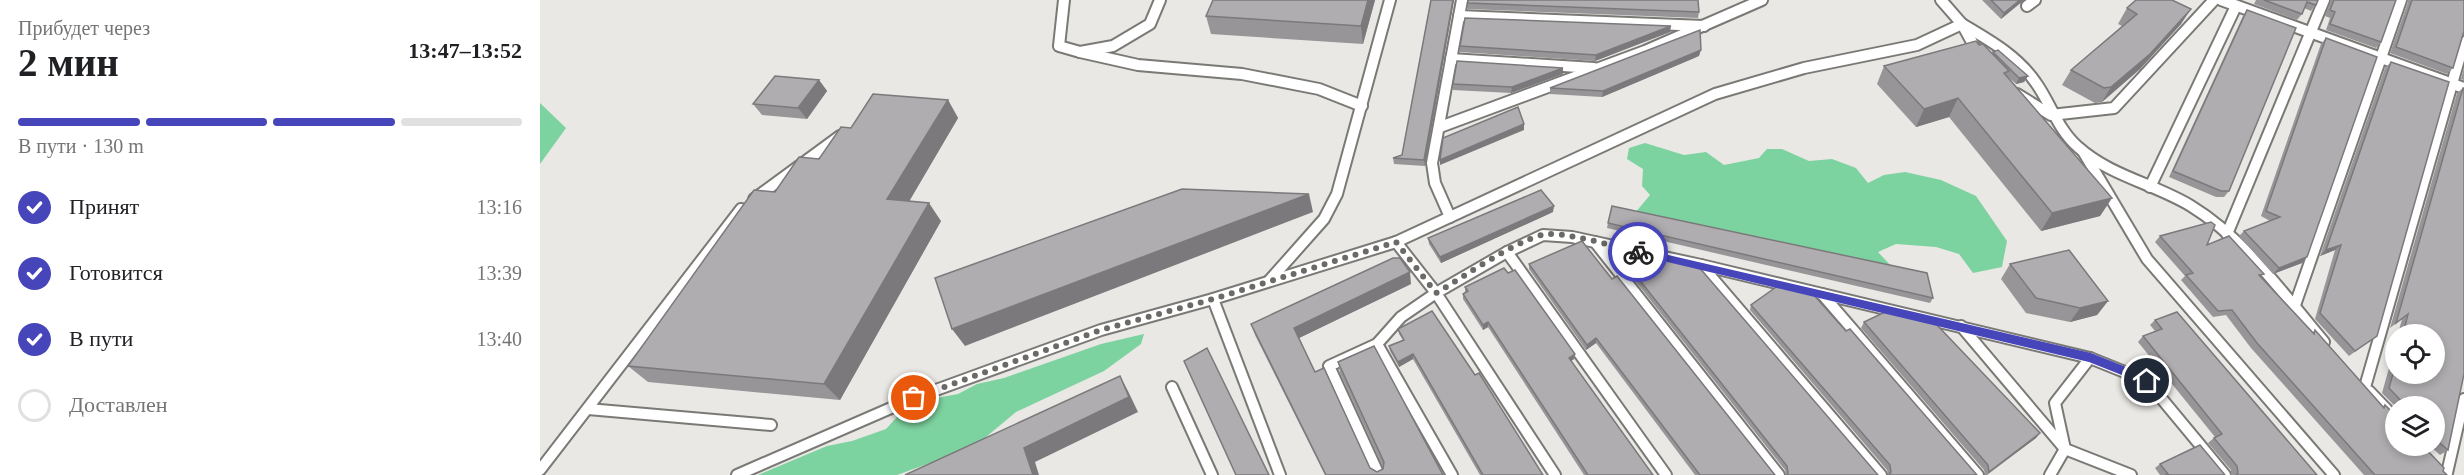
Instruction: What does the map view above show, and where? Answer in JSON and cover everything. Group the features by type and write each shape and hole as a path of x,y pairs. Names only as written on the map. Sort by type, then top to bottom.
{"lane":[{"path":"1064,0 1059,46 1138,65 1242,74 1319,89 1362,106"},
{"path":"1080,52 1113,46 1150,24 1160,0"},
{"path":"1269,281 1323,219 1337,194 1390,0"},
{"path":"1450,217 1433,183 1432,146 1440,127 1461,0"},
{"path":"1737,0 1747,4"},
{"path":"1440,127 1600,69 1708,26 1747,4 1762,0"},
{"path":"1941,0 1962,24 1982,61"},
{"path":"2011,90 2051,115 2114,108 2214,0"},
{"path":"2221,0 2464,88"},
{"path":"2227,234 2324,0"},
{"path":"2294,308 2402,0"},
{"path":"2150,188 2236,6"},
{"path":"1459,16 1708,26"},
{"path":"1962,24 2014,60 2035,82 2051,115 2084,152 2147,259 2334,475"},
{"path":"737,475 914,398 1101,330 1213,299 1396,242 1715,94 1804,68 1917,45 1962,24"},
{"path":"2385,408 2361,383 2464,42"},
{"path":"1451,59 1600,69"},
{"path":"540,470 742,208 847,131"},
{"path":"2084,152 2150,188 2191,206 2227,234 2333,352"},
{"path":"1379,475 1329,366 1377,344 1401,316 1436,293 1543,235 1595,242 1701,265 2091,358 2147,381 2225,475"},
{"path":"1396,242 1436,293 1555,475"},
{"path":"1595,242 1779,475"},
{"path":"1508,252 1666,475"},
{"path":"1701,265 1881,475"},
{"path":"1822,294 1978,475"},
{"path":"1213,299 1280,475"},
{"path":"1960,326 2064,449 2131,475"},
{"path":"1377,344 1452,475"},
{"path":"2050,475 2064,449 2055,404 2091,358"},
{"path":"1172,387 1212,475"},
{"path":"2448,474 2464,399"},
{"path":"588,409 771,425"},
{"path":"2434,459 2448,474"}],"green space":[{"path":"540,103 566,128 540,164"},
{"path":"1645,143 1684,155 1706,152 1724,165 1759,158 1767,149 1782,149 1809,161 1832,159 1856,168 1868,183 1884,175 1905,172 1941,180 1976,196 2007,241 2002,267 1973,273 1959,254 1936,247 1896,244 1878,252 1892,267 1630,219 1650,195 1642,186 1643,169 1627,159 1629,148"},
{"path":"1144,334 1141,344 1104,371 1016,412 974,447 897,475 758,475 827,446 852,441 886,429 898,416 931,399 958,394 977,384 1004,378 1101,344"}],"building":[{"path":"1213,0 1368,0 1361,26 1206,16"},
{"path":"1431,0 1453,0 1424,160 1393,158 1402,155"},
{"path":"1468,0 1698,0 1699,12 1468,3"},
{"path":"1991,0 2020,0 2004,13"},
{"path":"2136,0 2172,0 2191,9 2150,54 2111,87 2104,88 2071,70 2137,14 2127,8"},
{"path":"2264,0 2318,0 2316,5 2307,2 2302,14"},
{"path":"2334,0 2396,0 2381,42 2330,24 2335,12 2330,10"},
{"path":"2412,0 2464,0 2464,31 2453,68 2396,47"},
{"path":"2247,10 2296,28 2229,191 2221,191 2173,171"},
{"path":"1465,18 1671,26 1596,55 1460,46"},
{"path":"1700,30 1701,50 1603,91 1550,88"},
{"path":"2326,38 2377,57 2307,257 2279,268 2244,231 2280,217 2266,211"},
{"path":"1976,41 1979,45 1983,44 2009,71 2004,73 2112,198 2052,213 1958,98 1924,109 1884,66"},
{"path":"1998,50 2028,76 2019,78 1993,52"},
{"path":"1457,61 1563,68 1512,87 1453,84"},
{"path":"2391,62 2449,82 2377,336 2355,351 2320,313 2341,245 2326,250"},
{"path":"775,76 819,80 798,108 753,104"},
{"path":"2464,88 2464,374 2448,450 2445,447 2445,396 2397,396 2389,388 2390,384 2445,384 2445,324 2406,324 2408,314 2396,323"},
{"path":"873,94 948,100 887,199 929,203 824,384 628,366 754,190 775,192 799,157 819,159 841,127 851,128"},
{"path":"1518,107 1524,124 1440,160 1443,138"},
{"path":"1182,189 1309,194 952,329 935,278"},
{"path":"1541,190 1554,206 1440,257 1428,238"},
{"path":"1612,206 1927,273 1933,298 1608,223"},
{"path":"2211,222 2215,225 2207,245 2229,236 2264,274 2259,275 2314,334 2315,330 2384,408 2385,405 2385,456 2433,456 2444,468 2443,471 2447,475 2375,475 2257,343 2232,310 2218,311 2186,275 2193,273 2160,236"},
{"path":"1582,241 1612,279 1617,276 1775,475 1700,475 1596,338 1587,345 1529,264"},
{"path":"2069,250 2108,301 2080,308 2036,298 2010,264"},
{"path":"1649,256 1698,266 1878,475 1787,475 1787,466 1630,268"},
{"path":"1393,258 1400,258 1410,272 1294,328 1315,372 1324,368 1370,468 1377,472 1383,469 1384,462 1338,362 1374,346 1443,475 1326,475 1251,324"},
{"path":"1504,268 1508,273 1515,270 1575,354 1569,358 1653,475 1588,475 1488,322 1483,325 1463,294 1468,291 1465,287"},
{"path":"1779,285 1812,293 1846,331 1850,329 1977,475 1889,475 1890,465 1751,305"},
{"path":"1432,311 1475,375 1479,373 1543,475 1483,475 1413,354 1398,362 1389,346 1404,340 1398,329"},
{"path":"1887,311 1935,323 2040,433 1989,472 1988,465 1864,322"},
{"path":"2177,312 2317,475 2236,475 2237,466 2214,438 2222,434 2143,336 2162,329 2155,320"},
{"path":"1207,348 1269,475 1236,475 1184,361"},
{"path":"1120,376 1129,397 1024,448 1033,475 905,475"},
{"path":"2200,445 2225,475 2165,475 2168,474 2160,464"}],"way so far":[{"path":"914,398 1101,330 1213,299 1396,242 1436,293 1543,235 1572,237 1638,252"}],"route":[{"path":"1638,252 2091,358 2147,381"}]}
